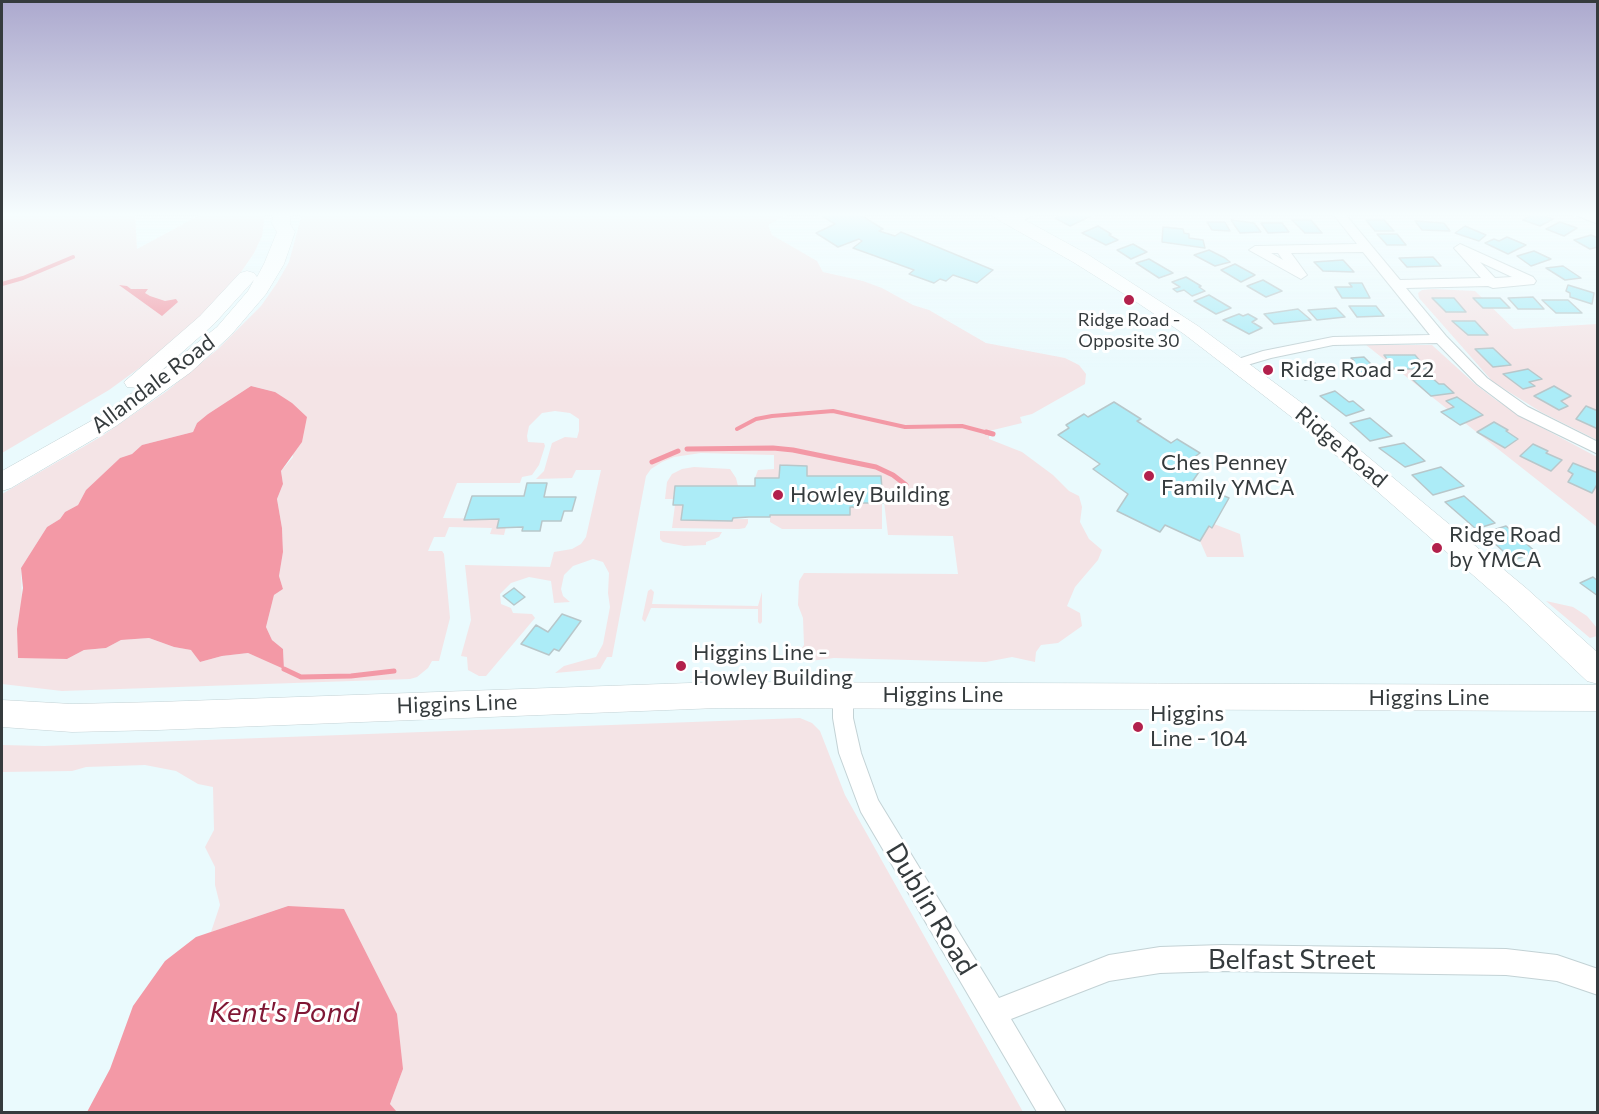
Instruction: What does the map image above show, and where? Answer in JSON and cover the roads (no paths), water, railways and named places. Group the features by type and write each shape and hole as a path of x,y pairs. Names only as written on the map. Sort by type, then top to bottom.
{"street":[{"name":"Allandale Road","path":"2,464 107,402 133,384 182,342 237,289 254,266"},
{"name":"Allandale Road","path":"2,482 117,415 183,367 224,331 256,294 273,266"},
{"name":"Ridge Road","path":"1093,266 1136,293 1237,364 1306,417 1516,596 1598,672"},
{"path":"1382,266 1442,339 1482,381 1501,396 1549,425 1598,449"},
{"path":"1476,266 1493,284"},
{"path":"1398,284 1493,284 1529,281 1498,266"},
{"path":"1237,364 1268,354 1333,341 1442,339"},
{"name":"Dublin Road","path":"843,694 843,718 849,753 869,805 1052,1113"},
{"name":"Higgins Line","path":"2,714 93,717 718,695 1598,698"},
{"name":"Belfast Street","path":"993,1013 1109,968 1161,960 1222,958 1506,962 1557,968 1598,982"}],"water":[{"path":"119,285 131,289 148,289 145,293 150,296 165,301 176,299 178,302 162,316"},
{"path":"251,386 275,392 307,417 302,442 281,471 283,484 277,499 283,552 279,576 283,589 274,595 266,627 272,640 283,649 284,669 248,653 222,656 200,662 191,650 149,638 121,640 106,648 84,650 67,659 18,658 17,629 23,588 21,568 47,527 60,519 65,512 78,505 86,490 120,458 132,454 142,445 193,432 197,423 208,414"},
{"name":"Kent's Pond","path":"288,906 344,909 397,1014 403,1069 390,1104 397,1112 87,1112 110,1069 133,1006 165,961 196,937"}],"waterway":[{"path":"2,284 52,266"},
{"path":"737,429 756,419 833,411 905,427 962,426 992,434"},
{"path":"986,432 993,434"},
{"path":"687,449 773,448 793,450 876,467 893,475 906,485"},
{"path":"652,462 678,451"},
{"path":"284,669 301,677 351,676 394,671"}],"place":[{"name":"Ridge Road - Opposite 30","path":"1129,300"},
{"name":"Ridge Road - 22","path":"1268,370"},
{"name":"Ches Penney Family YMCA","path":"1149,476"},
{"name":"Howley Building","path":"778,495"},
{"name":"Ridge Road by YMCA","path":"1437,548"},
{"name":"Higgins Line - Howley Building","path":"681,666"},
{"name":"Higgins Line - 104","path":"1138,727"}]}
